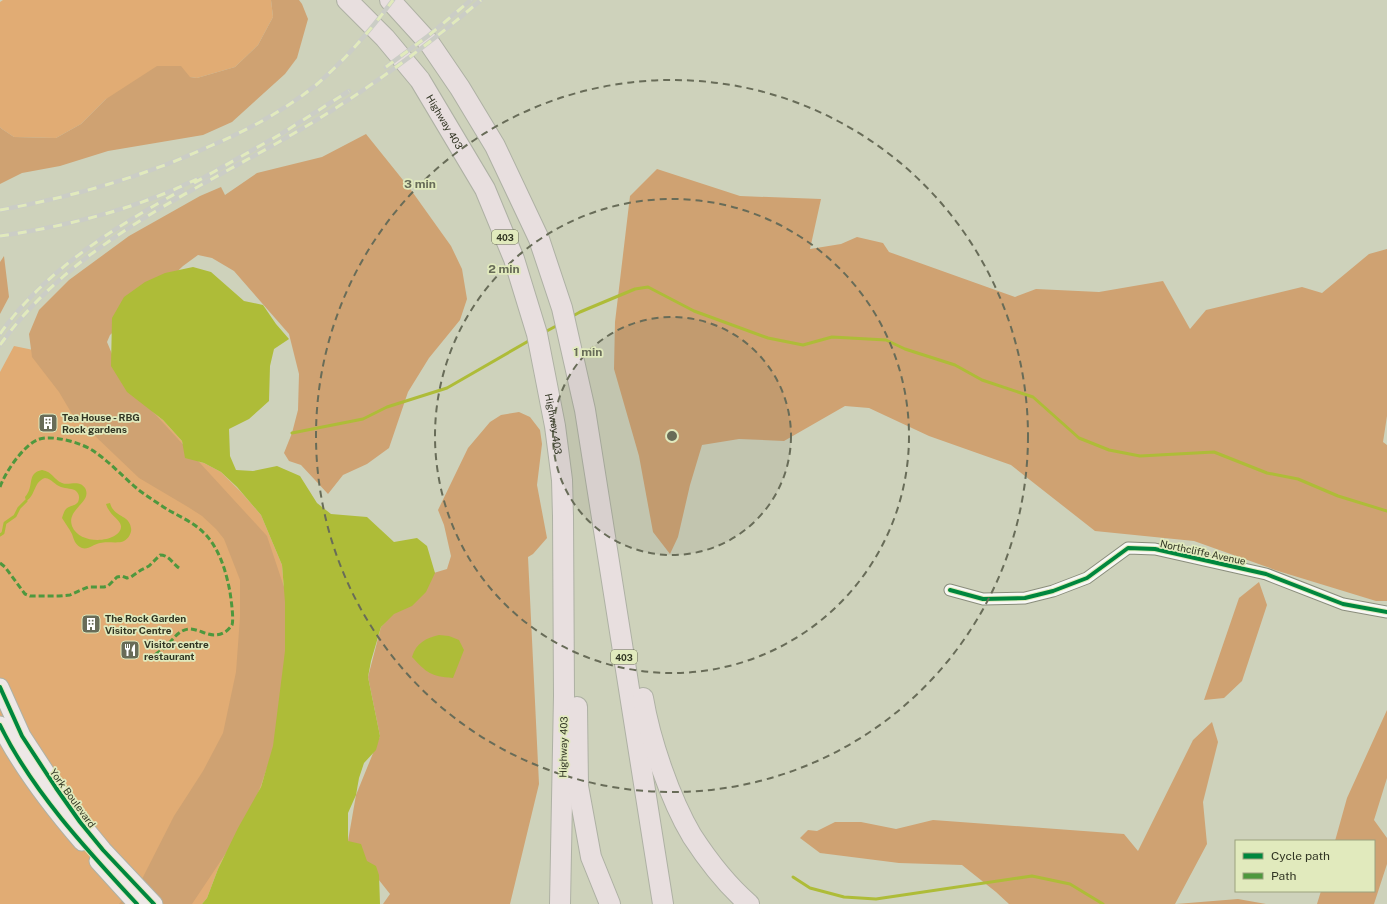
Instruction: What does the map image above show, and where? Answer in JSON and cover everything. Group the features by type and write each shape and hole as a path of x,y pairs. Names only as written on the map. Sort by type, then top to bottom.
{"highway":[{"name":"Highway 403","path":"347,0 385,38 420,80 485,189 514,259 537,334 555,426 562,480 564,696 560,904"},
{"name":"403","path":"390,0 430,44 460,88 494,146 515,186 539,238 554,281 562,308 585,410 663,904"},
{"path":"585,410 614,531 644,706 657,752 679,808 692,836 725,879 749,904"},
{"path":"563,516 573,567 578,786 591,857 610,904"}],"main road":[{"name":"York Boulevard","path":"0,687 22,736 56,788 80,822 103,850 132,893"},
{"name":"York Boulevard","path":"0,725 31,777 57,813 132,893 154,904"}],"street":[{"name":"Northcliffe Avenue","path":"950,590 983,599 1025,598 1053,591 1086,578 1128,548 1154,549 1266,574 1343,604 1387,612"}],"shaded area":[{"path":"3,0 271,0 273,17 258,45 235,67 197,78 190,77 106,99 81,124 56,138 14,137 0,127 0,2"},
{"path":"271,0 299,0 302,4 308,19 297,58 285,74 232,122 203,135 108,151 60,166 22,173 0,184 0,127 14,137 56,138 81,124 106,99 157,66 181,66 190,77 197,78 235,67 258,45 273,17"},
{"path":"366,134 411,190 451,246 462,269 467,299 460,320 429,358 408,392 389,448 367,464 343,475 328,494 301,465 289,461 284,453 292,433 298,410 299,374 289,334 234,271 212,258 198,255 183,266 110,335 107,342 122,378 267,536 286,593 295,650 284,720 257,796 230,847 192,904 119,904 142,879 174,816 203,771 223,733 236,672 240,617 240,580 224,539 216,529 202,516 139,478 72,414 59,392 32,357 29,334 39,310 69,280 129,236 200,196 221,187 225,195 257,173 322,157"},
{"path":"657,169 740,196 821,199 810,249 841,244 857,237 883,243 889,252 1015,297 1036,289 1099,292 1163,281 1190,329 1206,310 1302,287 1322,293 1369,254 1387,249 1387,416 1383,442 1387,445 1387,601 1376,601 1278,571 1194,541 1095,531 1011,465 929,436 869,408 845,406 784,441 739,439 702,445 690,485 678,537 670,554 653,532 639,456 614,369 615,322 630,196"},
{"path":"4,256 9,297 0,314 0,262"},
{"path":"193,267 211,272 244,301 263,305 276,324 289,339 274,349 270,366 269,401 249,419 229,429 230,456 236,470 253,471 277,466 300,476 317,503 331,514 367,517 394,542 417,538 427,546 435,573 426,592 412,606 394,614 381,627 368,677 380,736 376,750 364,763 359,778 356,795 348,813 348,841 361,844 367,861 376,866 379,875 380,904 202,904 207,898 218,869 238,828 261,787 273,746 285,651 285,602 282,565 261,515 237,487 221,472 204,463 185,458 182,441 163,420 127,392 111,366 112,318 124,297 145,282 165,273"},
{"path":"14,346 111,366 127,392 163,420 182,441 185,458 204,463 221,472 261,515 282,565 285,602 273,746 261,787 238,828 218,869 207,898 202,904 0,904 0,372"},
{"path":"519,412 530,417 540,430 542,444 537,485 547,538 533,554 528,557 539,784 510,904 383,904 390,894 348,841 356,795 380,736 368,677 381,627 427,575 447,569 451,556 444,525 438,510 468,448 490,422 501,415"},
{"path":"42,470 48,472 62,483 77,483 83,485 85,488 86,497 76,510 71,520 72,526 76,533 83,537 100,540 115,536 120,531 121,526 119,521 107,508 106,504 110,503 112,508 130,524 131,533 129,537 122,542 103,542 86,548 79,546 75,542 71,532 62,518 68,507 78,502 79,496 76,491 61,487 45,478 38,483 32,496 26,501 25,497 30,489 32,477 34,474"},
{"path":"1259,582 1267,605 1242,681 1224,698 1204,700 1239,598"},
{"path":"439,635 449,636 459,640 464,650 453,678 430,673 412,657 416,648 422,642"},
{"path":"1387,710 1387,778 1374,820 1387,838 1387,864 1374,904 1317,904 1321,892 1375,892 1375,840 1335,840 1347,798"},
{"path":"1212,722 1218,742 1203,802 1207,844 1175,904 1009,904 962,865 899,863 820,853 800,838 808,830 817,831 835,822 861,822 896,829 933,820 1124,834 1138,851 1193,740"},
{"path":"1238,899 1266,904 1176,904"}],"waterway":[{"path":"571,317 635,289 648,287 694,311 768,338 803,345 832,337 886,340 905,349 955,365 982,380 1033,397 1079,438 1109,450 1140,456 1214,452 1267,473 1298,479 1338,496 1387,511"},
{"path":"543,333 558,325"},
{"path":"292,433 363,419 387,407 447,388 532,339"},
{"path":"0,535 3,533 5,523 15,516 19,508 26,501"},
{"path":"793,877 810,888 844,897 876,899 1032,876 1070,884 1103,904"}],"railway":[{"path":"0,210 54,199 132,177 183,158 250,127 278,112 316,85 357,45 393,0"},
{"path":"386,67 428,36 471,0"},
{"path":"0,345 31,308 65,275 103,246 143,219 269,148 354,96 419,50 481,0"},
{"path":"194,183 281,134 349,91"},
{"path":"0,236 51,227 126,208 174,190 197,179"},
{"path":"0,334 18,311 60,270 107,235 182,190"}],"marked path":[{"path":"0,487 15,461 31,443 43,438 57,438 80,444 92,450 140,491 166,509 196,526 209,538 218,552 226,576 232,604 232,625 225,632 218,635 193,629 185,630 178,634 163,649 153,656"},
{"path":"0,563 5,567 25,594 30,596 70,595 88,587 108,586 117,577 131,577 149,566 160,555 168,558 179,568"}],"cycle path":[{"path":"950,590 983,599 1025,598 1053,591 1087,578 1128,548 1155,549 1266,574 1343,604 1387,612"},
{"path":"0,687 22,736 80,822 103,850 154,904"},
{"path":"0,725 13,749 44,796 80,841 137,904"}],"place":[{"name":"Tea House - RBG Rock gardens","path":"48,423"},
{"name":"The Rock Garden Visitor Centre","path":"91,624"},
{"name":"Visitor centre restaurant","path":"130,650"}]}
